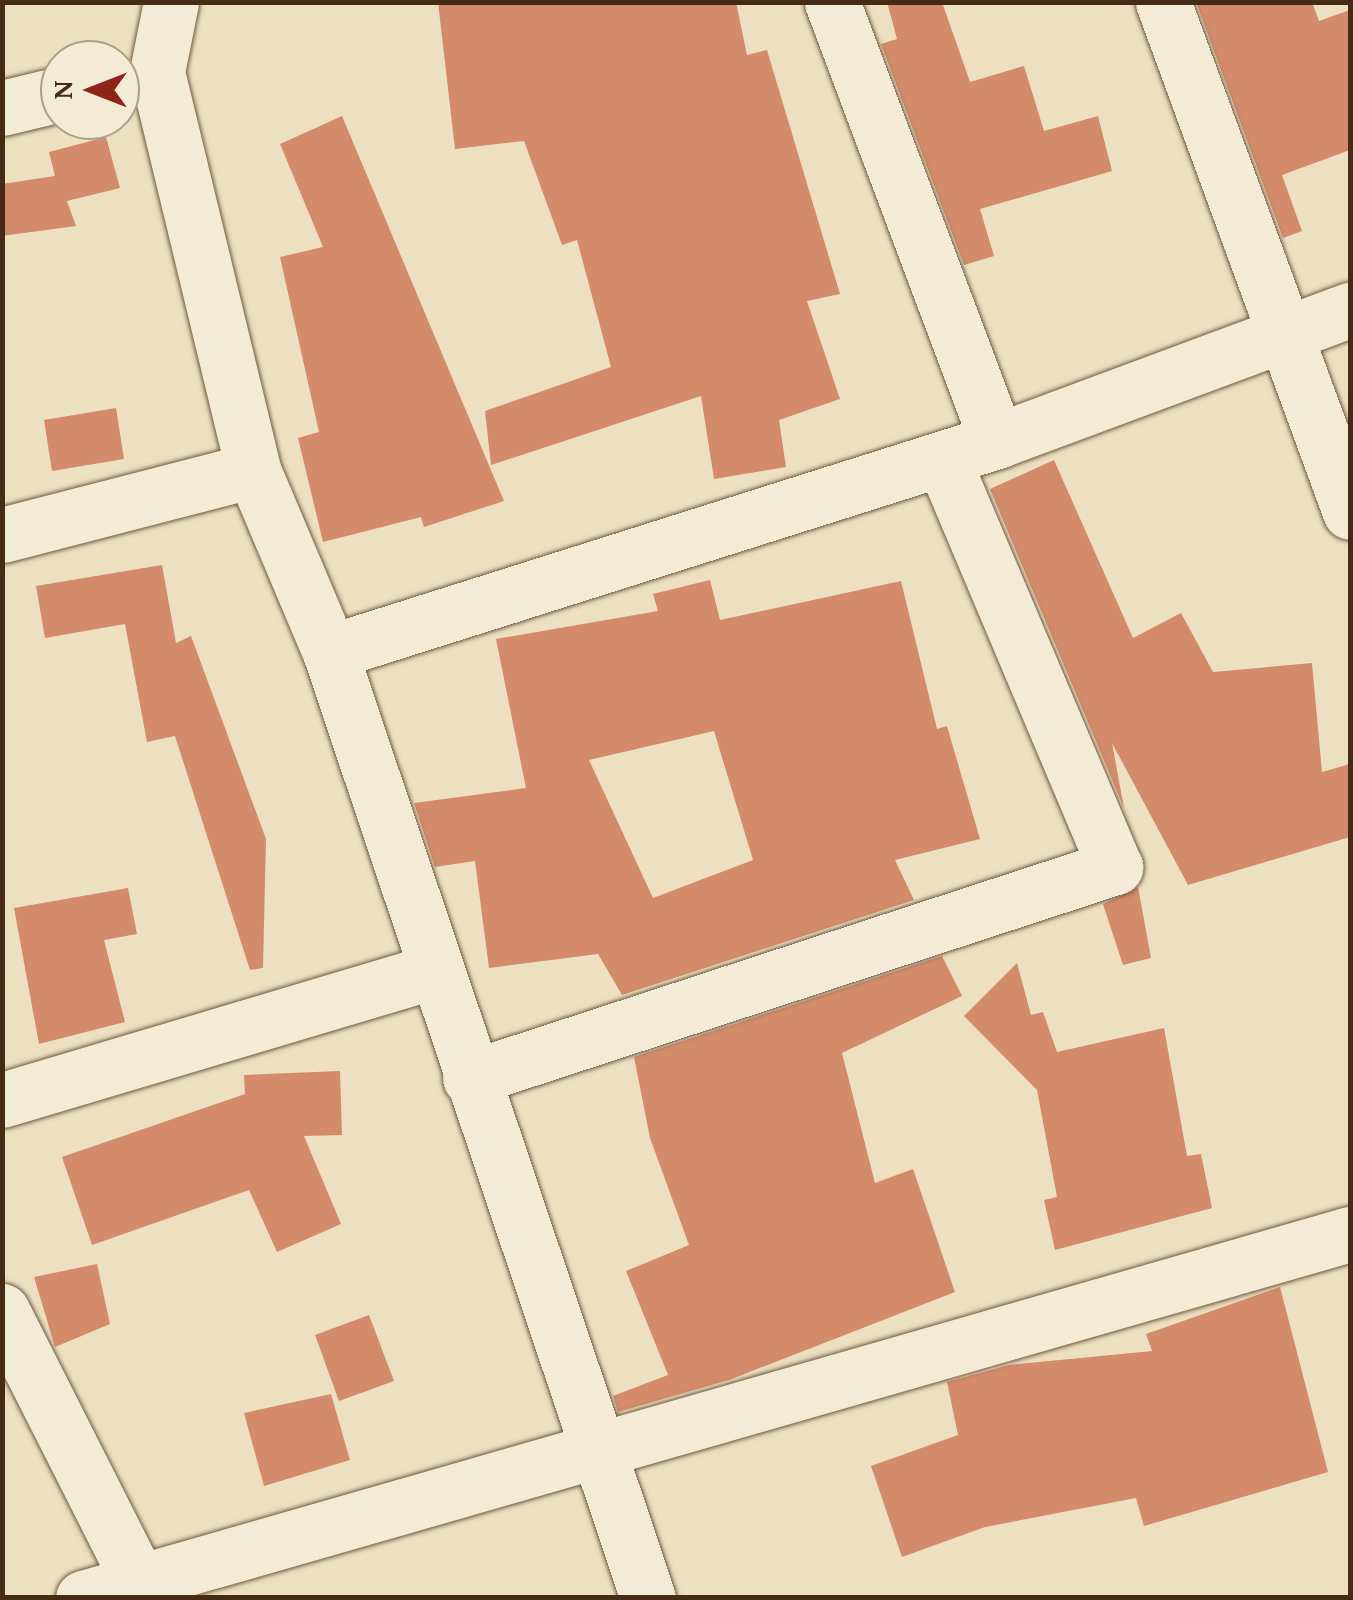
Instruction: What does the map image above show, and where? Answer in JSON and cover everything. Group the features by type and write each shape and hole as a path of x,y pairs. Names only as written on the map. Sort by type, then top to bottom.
{"street":[{"path":"140,72 171,2"},
{"path":"832,2 997,441"},
{"path":"1163,2 1350,512"},
{"path":"140,83 252,470 330,652 592,1450 648,1598"},
{"path":"2,108 40,99"},
{"path":"330,652 997,441 1287,338 1350,310"},
{"path":"470,1078 1115,867 942,459"},
{"path":"2,535 252,470"},
{"path":"2,1100 436,971"},
{"path":"83,1598 142,1588 592,1450 1350,1234"},
{"path":"2,1311 142,1588"}],"building":[{"path":"438,2 736,2 747,55 767,50 840,294 807,301 840,399 779,420 786,467 714,479 701,396 491,465 485,411 611,367 577,240 562,245 524,141 455,149"},
{"path":"887,2 942,2 970,82 1024,66 1044,131 1098,116 1112,171 980,209 994,256 964,265 881,44 897,39"},
{"path":"1196,2 1312,2 1319,21 1350,10 1350,150 1282,175 1302,231 1283,238"},
{"path":"342,116 504,501 424,527 421,517 323,542 298,438 319,432 280,257 323,247 280,144"},
{"path":"107,140 120,188 67,201 76,226 2,236 2,184 55,176 49,152"},
{"path":"116,408 124,459 52,471 44,420"},
{"path":"1054,460 1133,638 1181,613 1213,672 1312,663 1322,772 1350,764 1350,837 1188,885 1112,743 1124,808 990,489"},
{"path":"162,565 176,643 191,636 266,839 263,968 250,970 175,736 147,742 125,624 45,638 36,586"},
{"path":"710,580 720,620 901,581 937,729 947,726 980,839 895,860 914,900 622,995 598,954 489,968 475,861 435,867 414,803 526,788 496,639 658,611 653,594","holes":["714,731 753,860 653,898 589,760"]},
{"path":"1138,887 1151,958 1123,965 1103,904"},
{"path":"128,888 137,934 104,940 125,1022 39,1044 14,908"},
{"path":"942,956 962,996 842,1053 875,1183 913,1169 955,1292 729,1380 618,1412 613,1396 668,1375 626,1271 689,1245 650,1138 634,1057"},
{"path":"1017,963 1031,1015 1043,1012 1057,1052 1164,1028 1187,1156 1201,1154 1212,1208 1055,1250 1044,1200 1057,1197 1037,1090 964,1016"},
{"path":"340,1071 342,1135 304,1136 341,1224 277,1252 249,1190 92,1245 62,1157 245,1094 244,1075"},
{"path":"97,1264 110,1324 55,1347 34,1277"},
{"path":"1280,1287 1328,1472 1144,1526 1136,1498 985,1527 902,1557 871,1466 958,1435 947,1382 1009,1365 1152,1351 1146,1334"},
{"path":"369,1315 394,1381 339,1401 315,1335"},
{"path":"331,1394 350,1460 264,1486 244,1413"}]}
